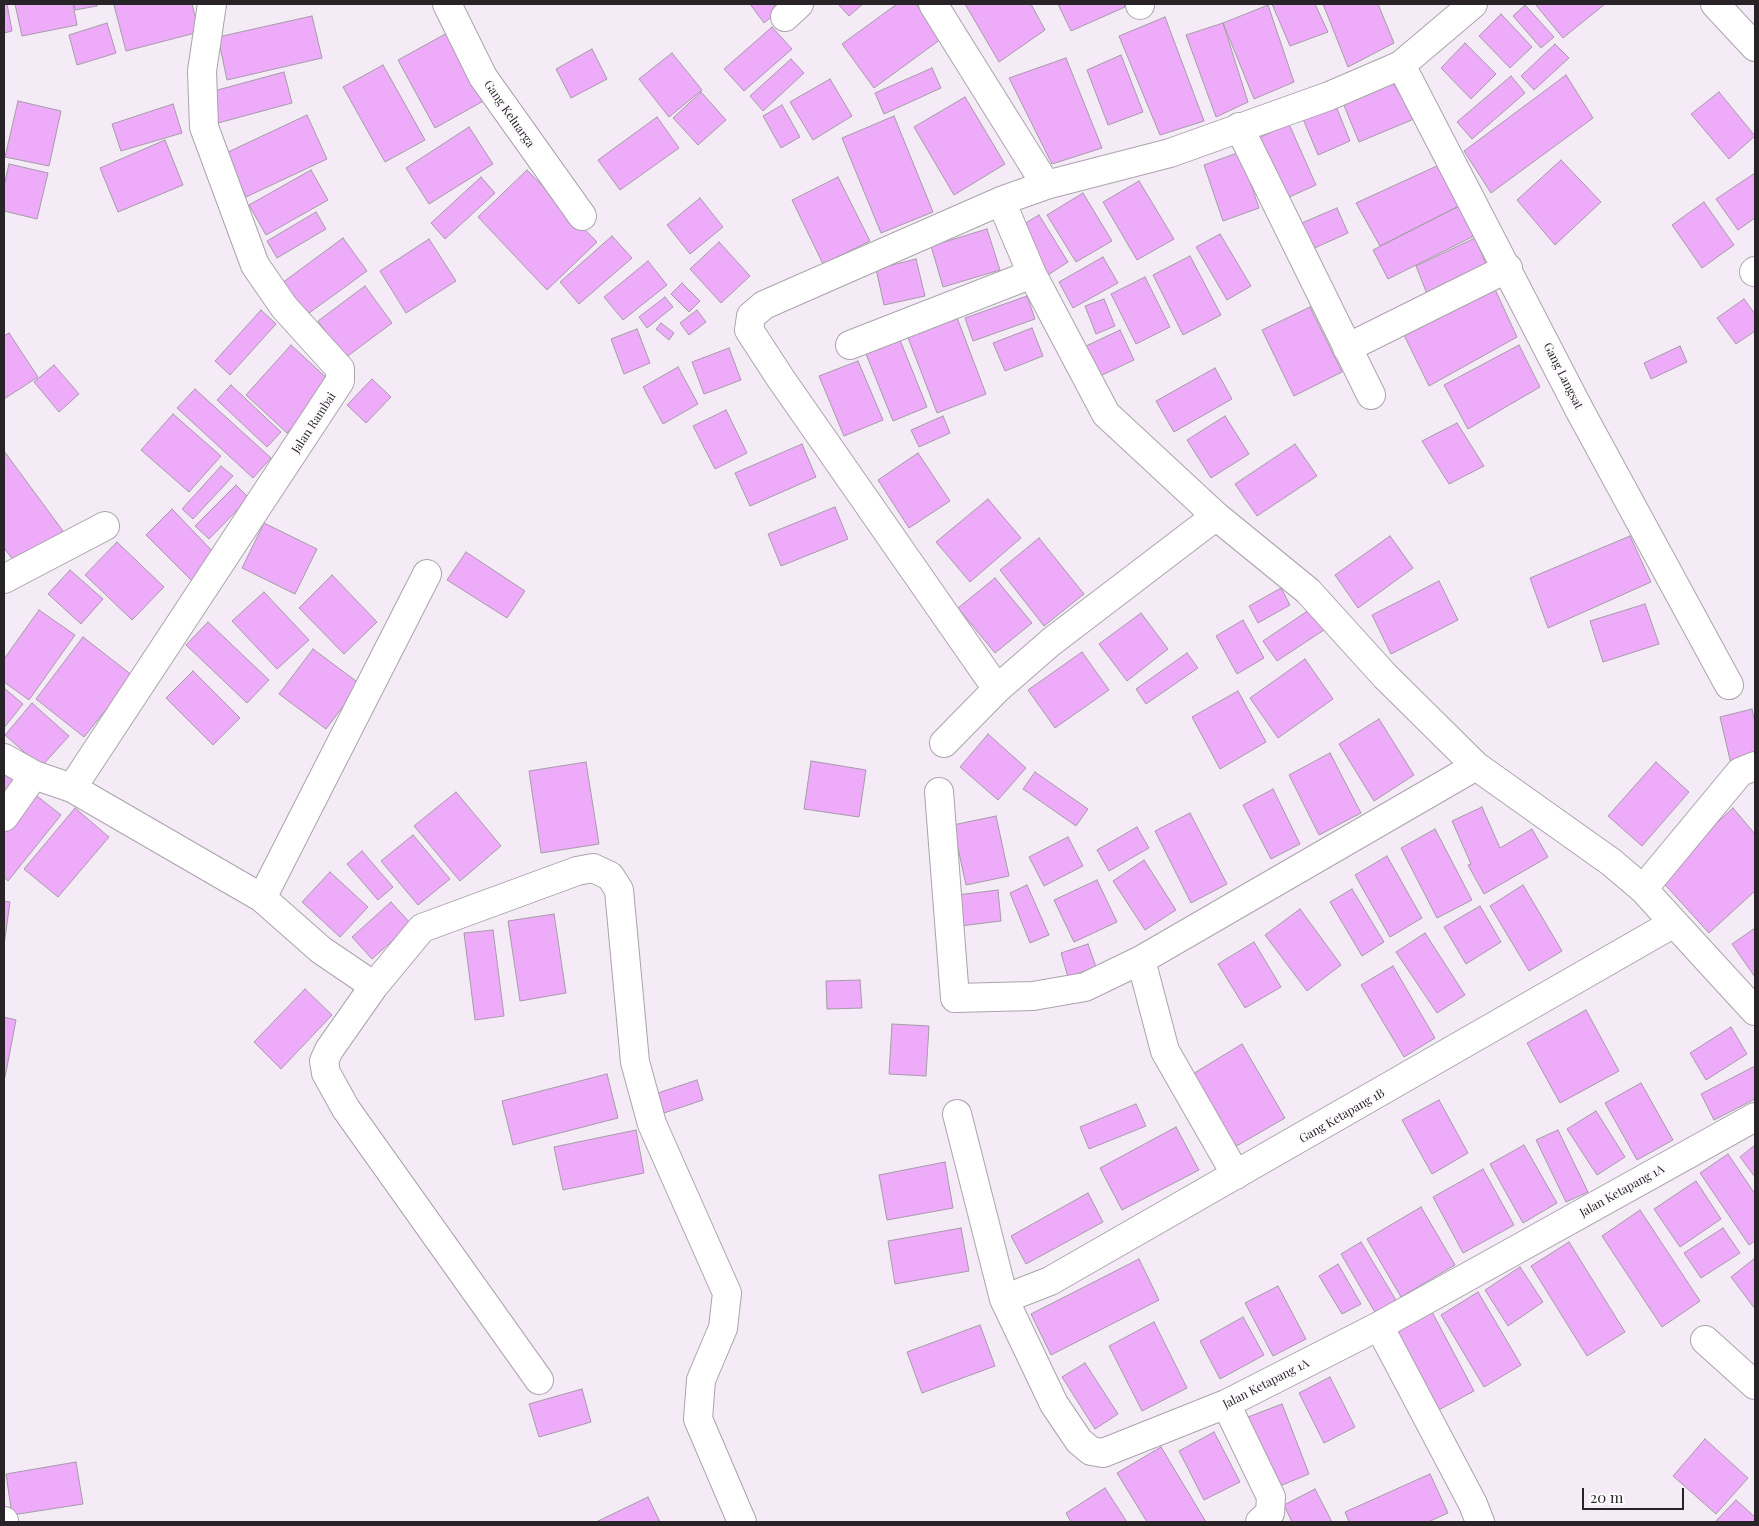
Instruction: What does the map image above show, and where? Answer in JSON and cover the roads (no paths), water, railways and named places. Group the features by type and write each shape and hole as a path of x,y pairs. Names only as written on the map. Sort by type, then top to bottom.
{"street":[{"name":"Jalan Rambai","path":"72,788 340,381 340,369 284,307 255,264 204,127 202,71 212,4"},
{"name":"Gang Keluarga","path":"447,4 483,77 582,216"},
{"path":"933,4 1046,185"},
{"path":"997,689 750,330 751,316 764,305 1001,201 1046,185 1170,153 1329,96 1401,66 1472,4"},
{"path":"1715,4 1754,42"},
{"name":"Gang Langsat","path":"1401,66 1508,268 1580,411 1729,685"},
{"path":"1239,127 1371,395"},
{"path":"1001,201 1032,274 1106,414 1216,516 1308,591 1385,676 1476,766 1611,862 1643,889 1755,1011"},
{"path":"1348,348 1508,268"},
{"path":"850,345 1032,274"},
{"path":"944,743 997,689 1051,642 1216,516"},
{"path":"4,579 105,526"},
{"path":"262,898 427,574"},
{"path":"4,758 34,775 72,788 262,898 321,950 374,986"},
{"path":"939,792 955,998 1033,996 1086,988 1141,960 1476,766"},
{"path":"1643,889 1740,772 1755,766"},
{"path":"4,817 34,775"},
{"path":"538,1380 346,1109 326,1073 324,1061 329,1050 374,986 422,928 577,871 594,868 610,876 619,890 635,1062 649,1115 727,1293 723,1328 701,1380 698,1419 742,1522"},
{"name":"Gang Ketapang 1B","path":"1004,1299 1050,1281 1674,924"},
{"path":"1141,960 1165,1051 1236,1175"},
{"name":"Jalan Ketapang 1A","path":"957,1114 1004,1299 1054,1404 1079,1441 1091,1451 1103,1453 1226,1404 1378,1326 1755,1117"},
{"path":"1378,1326 1473,1504 1480,1522"},
{"path":"1705,1340 1755,1385"},
{"path":"1226,1404 1271,1497 1270,1513 1260,1522"}]}
